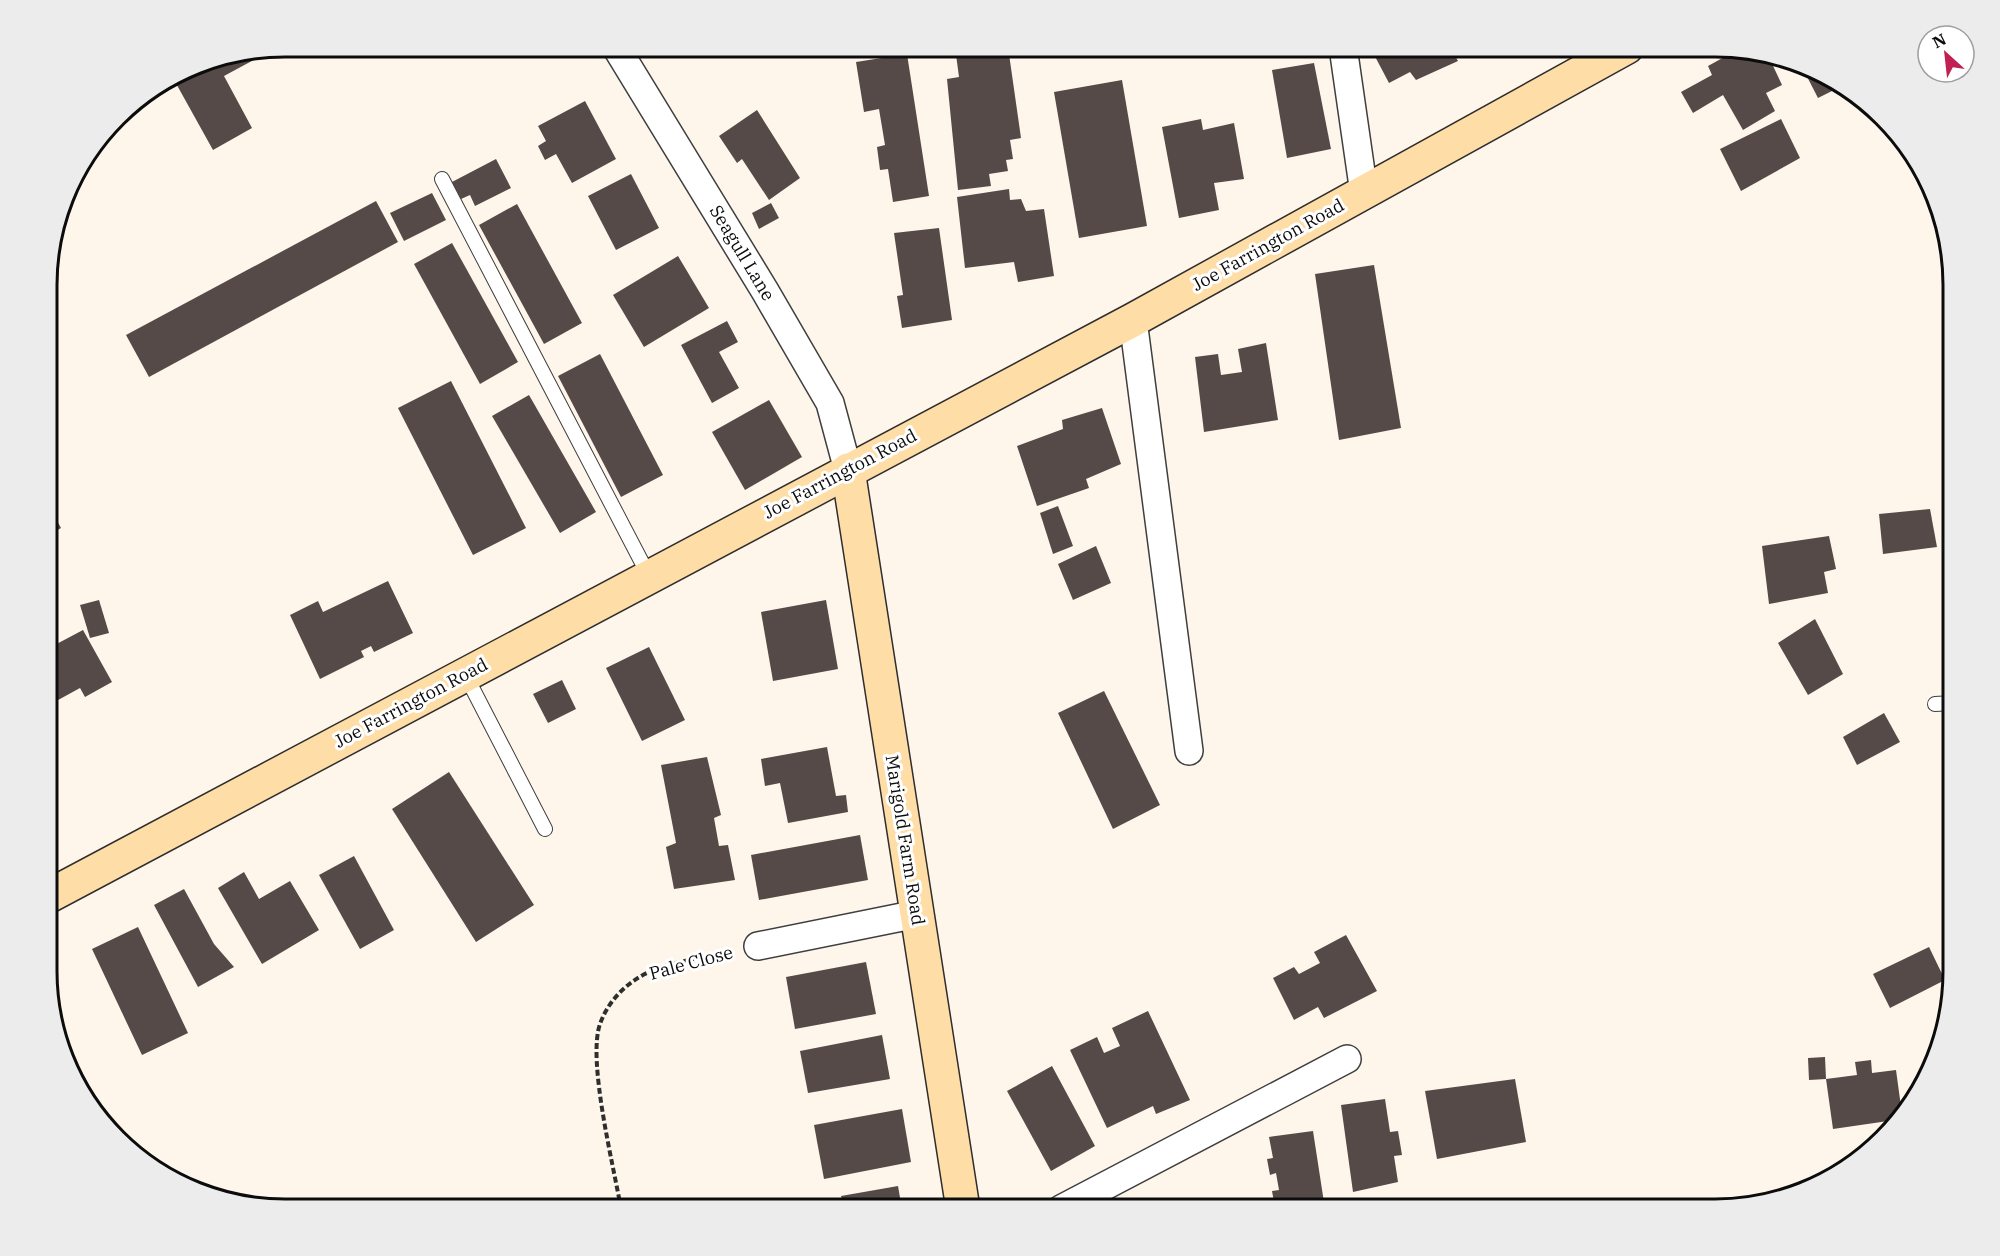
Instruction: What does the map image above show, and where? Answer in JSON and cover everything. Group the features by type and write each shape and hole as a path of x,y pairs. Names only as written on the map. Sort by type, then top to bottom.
{"main road":[{"name":"Joe Farrington Road","path":"57,891 1133,320 1364,193 1591,57"},
{"name":"Marigold Farm Road","path":"848,470 961,1199"}],"street":[{"name":"Seagull Lane","path":"623,57 765,291 830,403 848,470"},
{"path":"1345,57 1364,193"},
{"path":"1133,320 1189,751"},
{"name":"Pale Close","path":"758,946 917,914"},
{"path":"1080,1199 1347,1059"}],"lane":[{"path":"442,179 649,576"},
{"path":"465,674 545,830"},
{"path":"1935,704 1943,704"}],"path":[{"name":"Pale Close","path":"619,1199 596,1058 599,1025 609,1004 624,987 648,972 673,964 758,946"}],"building":[{"path":"888,57 907,57 929,196 893,202 888,169 880,170 877,147 885,145 879,109 864,112 856,62"},
{"path":"956,57 1009,57 1021,138 1010,140 1013,159 1006,160 1008,171 989,174 991,186 958,190 947,79 959,77"},
{"path":"1375,57 1456,57 1458,61 1416,80 1410,72 1389,83"},
{"path":"1724,57 1772,65 1782,85 1766,93 1775,111 1743,130 1723,95 1693,113 1681,92 1712,75 1708,66"},
{"path":"255,59 224,76 252,128 213,150 177,85 212,69"},
{"path":"1314,63 1331,149 1287,158 1272,70"},
{"path":"1807,76 1833,90 1818,98"},
{"path":"1122,80 1147,226 1079,238 1054,92"},
{"path":"585,101 616,159 572,183 556,154 545,160 538,146 546,141 538,126"},
{"path":"757,110 800,178 769,200 742,159 737,163 719,136"},
{"path":"1201,119 1203,130 1234,123 1244,179 1214,183 1219,210 1179,218 1162,127"},
{"path":"1781,119 1800,158 1741,191 1720,149"},
{"path":"496,159 511,188 475,206 470,195 461,199 452,182"},
{"path":"631,174 659,228 616,250 588,196"},
{"path":"1009,189 1010,200 1021,199 1026,211 1044,209 1054,276 1018,282 1014,262 965,268 957,197"},
{"path":"432,193 446,220 404,241 390,213"},
{"path":"376,201 398,242 149,377 126,335"},
{"path":"771,203 779,218 759,229 752,213"},
{"path":"517,204 582,323 544,344 479,225"},
{"path":"939,228 952,320 902,328 897,296 903,295 894,233"},
{"path":"452,243 518,362 480,384 414,264"},
{"path":"678,256 709,308 644,347 613,295"},
{"path":"1374,265 1401,428 1339,440 1315,274"},
{"path":"727,321 738,342 719,352 739,388 712,403 681,345"},
{"path":"1266,343 1278,420 1204,432 1195,357 1218,354 1221,375 1242,372 1238,349"},
{"path":"600,354 663,475 621,497 558,376"},
{"path":"451,381 526,528 473,555 398,408"},
{"path":"529,395 596,512 560,533 492,416"},
{"path":"769,400 802,457 745,490 712,432"},
{"path":"1102,408 1121,464 1086,479 1089,488 1037,506 1017,446 1063,429 1062,420"},
{"path":"1058,506 1073,546 1053,554 1040,513"},
{"path":"1930,509 1937,547 1883,554 1879,514"},
{"path":"1829,536 1836,569 1824,572 1828,593 1769,604 1762,546"},
{"path":"1096,546 1111,583 1073,600 1058,564"},
{"path":"388,581 413,633 374,652 371,646 361,651 364,657 320,679 290,615 318,601 323,612"},
{"path":"99,600 109,633 90,638 80,605"},
{"path":"826,600 838,669 773,681 761,612"},
{"path":"1815,619 1843,674 1808,695 1778,643"},
{"path":"83,630 112,682 85,697 80,688 57,701 57,644"},
{"path":"649,647 685,720 642,741 606,668"},
{"path":"562,680 576,709 548,723 533,694"},
{"path":"1104,691 1160,805 1113,829 1058,713"},
{"path":"1884,713 1900,742 1857,765 1843,737"},
{"path":"827,747 836,796 846,795 848,812 788,823 780,783 765,786 761,759"},
{"path":"707,757 721,815 714,818 719,846 728,845 735,880 674,889 666,847 676,843 661,765"},
{"path":"449,772 534,905 476,942 392,809"},
{"path":"860,835 868,880 759,900 751,855"},
{"path":"354,856 394,930 360,949 319,875"},
{"path":"244,872 259,899 290,881 319,930 262,964 218,888"},
{"path":"184,889 214,944 234,967 198,987 154,905"},
{"path":"138,927 188,1033 142,1055 92,949"},
{"path":"1346,935 1377,991 1324,1018 1318,1007 1294,1020 1273,978 1294,967 1299,974 1320,963 1314,952"},
{"path":"1929,947 1943,976 1943,981 1890,1008 1873,974"},
{"path":"866,962 876,1014 795,1029 786,977"},
{"path":"1148,1011 1190,1100 1156,1114 1153,1106 1107,1128 1070,1050 1097,1037 1104,1053 1120,1046 1112,1028"},
{"path":"882,1035 890,1079 808,1093 800,1051"},
{"path":"1825,1057 1826,1079 1809,1080 1808,1058"},
{"path":"1871,1060 1872,1073 1896,1070 1901,1103 1886,1121 1833,1129 1826,1079 1857,1075 1855,1062"},
{"path":"1052,1066 1095,1146 1051,1171 1007,1091"},
{"path":"1515,1079 1526,1142 1437,1159 1425,1091"},
{"path":"1385,1099 1390,1132 1398,1131 1402,1155 1394,1156 1398,1182 1353,1192 1341,1105"},
{"path":"902,1109 911,1162 824,1179 814,1125"},
{"path":"1313,1131 1323,1199 1273,1199 1272,1191 1279,1190 1276,1173 1270,1175 1267,1159 1273,1158 1269,1137"},
{"path":"898,1186 900,1199 842,1199 841,1196"}]}
